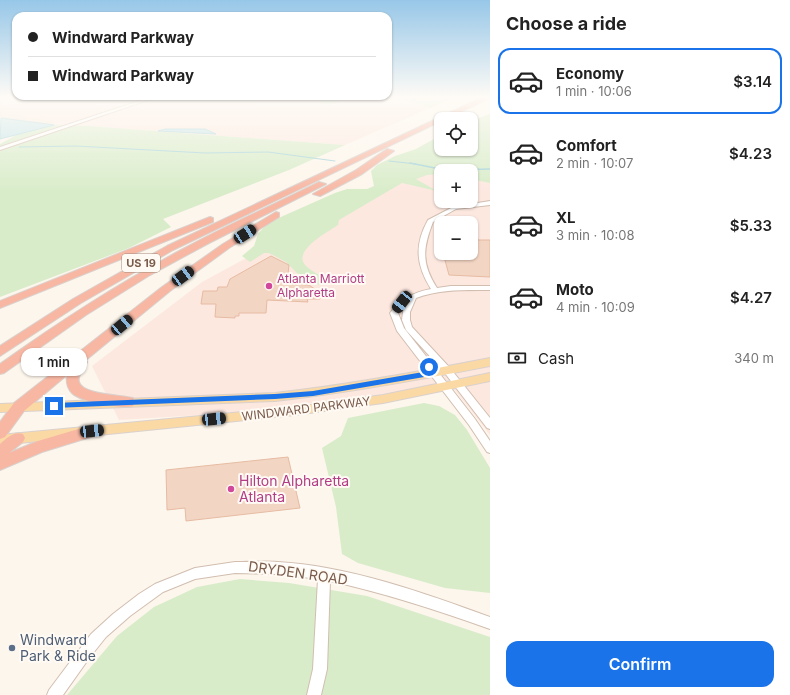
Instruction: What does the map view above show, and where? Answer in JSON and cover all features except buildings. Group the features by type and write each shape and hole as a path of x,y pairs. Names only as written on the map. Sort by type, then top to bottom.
{"highway":[{"name":"US 19","path":"0,352 77,301 140,264 421,128"},
{"name":"US 19","path":"0,370 72,319 168,261 434,129"},
{"path":"0,433 19,407 91,351 166,289 226,246 266,220 359,172 390,151"},
{"path":"0,305 205,222 291,190"},
{"path":"91,351 77,367 73,376 73,385 78,392 90,396 128,402"},
{"path":"0,464 38,446 92,431"},
{"path":"0,452 18,438"}],"main road":[{"name":"WINDWARD PARKWAY","path":"0,408 275,397 313,393 490,362"},
{"name":"WINDWARD PARKWAY","path":"0,440 295,411 382,399 490,378"}],"street":[{"path":"0,145 50,128"},
{"path":"0,149 61,128"},
{"path":"435,290 424,272 420,261 423,239 430,221 455,208 490,203"},
{"path":"490,288 435,290 402,302 394,313 395,320 400,329 472,422 490,449"},
{"path":"413,297 407,309 405,321 409,328 447,370 490,425"},
{"name":"DRYDEN ROAD","path":"54,695 97,639 147,596 159,588 186,575 220,568 242,566 324,575 399,590 490,623"},
{"path":"314,695 320,669 324,575"}],"shaded area":[{"path":"121,128 383,128 345,145"},
{"path":"427,160 434,166 434,208 478,208 478,173 490,176 490,435 449,383 417,390 235,413 119,420 92,366 202,282"}],"green space":[{"path":"40,128 121,128 345,145 289,170 163,219 171,227 129,248 0,297 0,144 18,134"},
{"path":"478,128 490,128 490,183 478,180 478,164 434,164 434,174 427,175 416,179 434,190 402,183 339,220 338,225 313,242 303,254 303,260 306,266 327,279 319,285 297,273 286,262 269,253 264,253 250,262 242,256 254,246 258,234 264,227 274,220 335,193 347,189 367,189 374,186 371,171 377,165 395,156 416,149 434,139 434,156 478,156"},
{"path":"424,403 439,406 455,415 467,430 490,468 490,593 445,588 358,563 342,554 336,507 322,448 341,436 348,418"},
{"path":"240,579 289,583 367,596 490,637 490,695 67,695 117,636 154,607 197,587"}],"water":[{"path":"1,128 41,128 0,139"},
{"path":"165,129 205,129 216,134 158,131"}],"waterway":[{"path":"19,147 76,146 205,153 268,152 335,161"},
{"path":"389,161 414,164"},
{"path":"414,164 434,168"},
{"path":"478,169 490,169"}],"place":[{"name":"Atlanta Marriott Alpharetta","path":"269,286"},
{"name":"Hilton Alpharetta Atlanta","path":"231,489"},
{"name":"Windward Park & Ride","path":"12,648"}],"route":[{"path":"54,406 275,397 313,393 434,373 429,367"}]}
